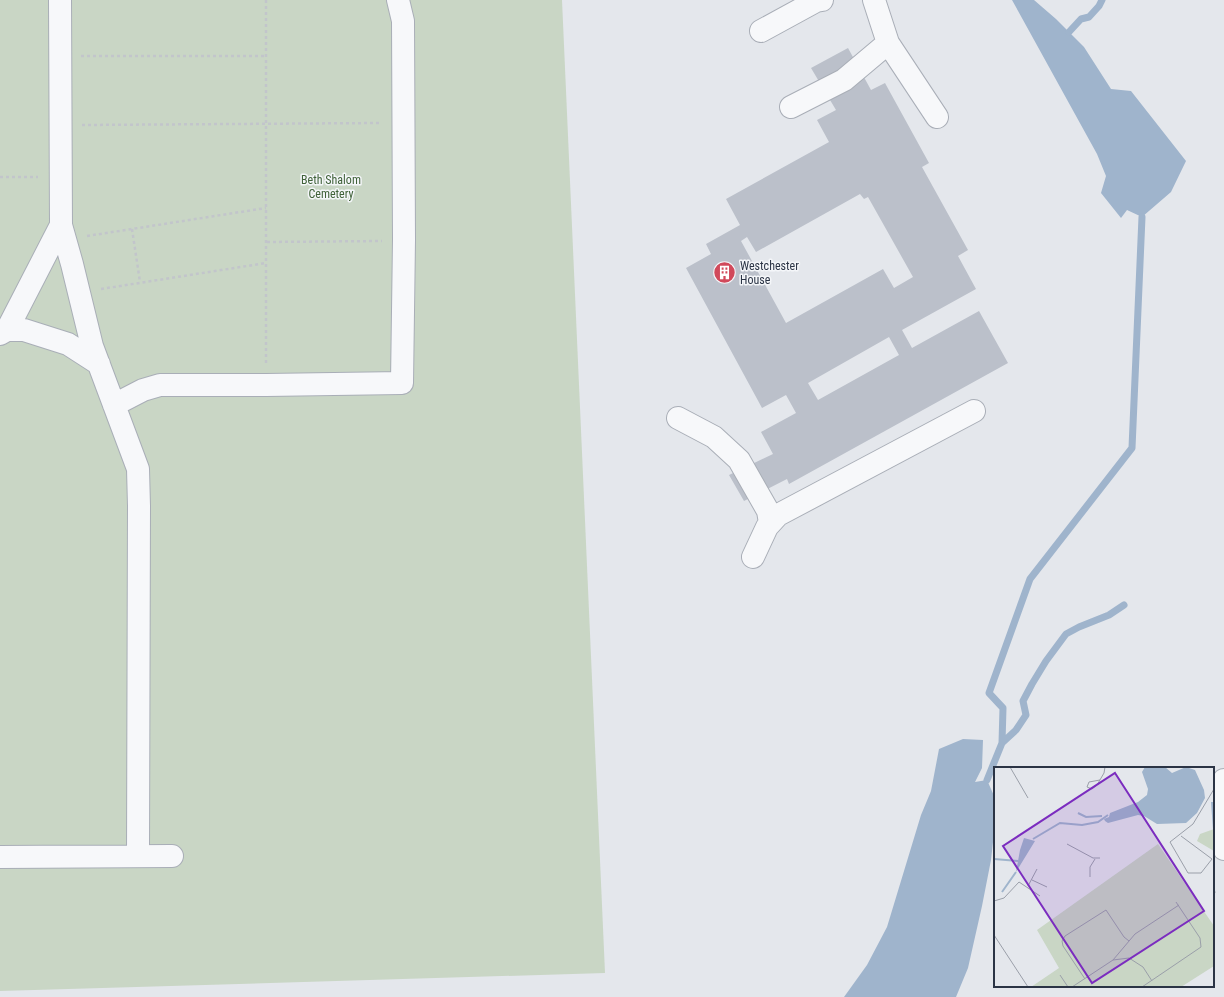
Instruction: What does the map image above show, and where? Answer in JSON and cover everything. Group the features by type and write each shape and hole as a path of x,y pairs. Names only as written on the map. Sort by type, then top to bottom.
{"street":[{"path":"60,0 61,177 63,232 92,346 138,469 140,506 138,856"},
{"path":"114,405 143,390 160,385 403,389 403,21 398,0"},
{"path":"761,31 822,0"},
{"path":"874,0 888,43 937,117"},
{"path":"791,107 844,80 888,43"},
{"path":"4,332 63,232"},
{"path":"4,332 24,330 68,344 99,364"},
{"path":"753,558 770,523 778,515 974,411"},
{"path":"678,418 714,438 739,460 768,511 770,523"},
{"path":"1224,780 1219,786 1216,802 1220,838 1224,849"},
{"path":"0,857 172,856"}],"path":[{"path":"266,0 266,386"},
{"path":"60,56 266,56"},
{"path":"61,125 404,123"},
{"path":"0,177 61,177"},
{"path":"63,232 132,229 266,208"},
{"path":"132,229 140,282"},
{"path":"266,242 404,240"},
{"path":"79,292 266,263"}],"green space":[{"name":"Beth Shalom Cemetery","path":"0,0 562,0 605,973 0,991"}],"water":[{"path":"1012,0 1034,0 1056,19 1084,47 1111,89 1131,91 1186,161 1171,192 1142,217 1127,210 1121,218 1101,193 1106,176 1097,154"},
{"path":"963,739 983,740 982,768 975,782 987,780 994,796 994,833 991,860 968,968 956,997 844,997 867,965 887,927 921,815 931,791 939,749"}],"building":[{"name":"Westchester House","path":"848,48 871,90 885,83 929,163 922,167 968,250 958,256 976,289 902,330 912,348 979,311 1008,363 789,484 787,479 744,501 729,475 773,454 761,432 796,413 786,395 762,408 686,268 711,254 706,244 740,225 726,199 829,142 817,120 836,110 811,68","holes":["860,194 864,199 868,197 913,277 894,288 883,269 786,323 741,241 747,237 756,252","889,337 899,355 818,400 808,383"]}],"waterway":[{"path":"1069,32 1081,19 1089,17 1099,6 1102,0"},
{"path":"987,780 1002,743 1003,708 989,693 1030,579 1132,448 1142,217"},
{"path":"1002,743 1016,730 1026,715 1023,701 1046,661 1066,634 1109,615 1124,605"}],"place":[{"name":"Westchester House","path":"724,273"}]}
